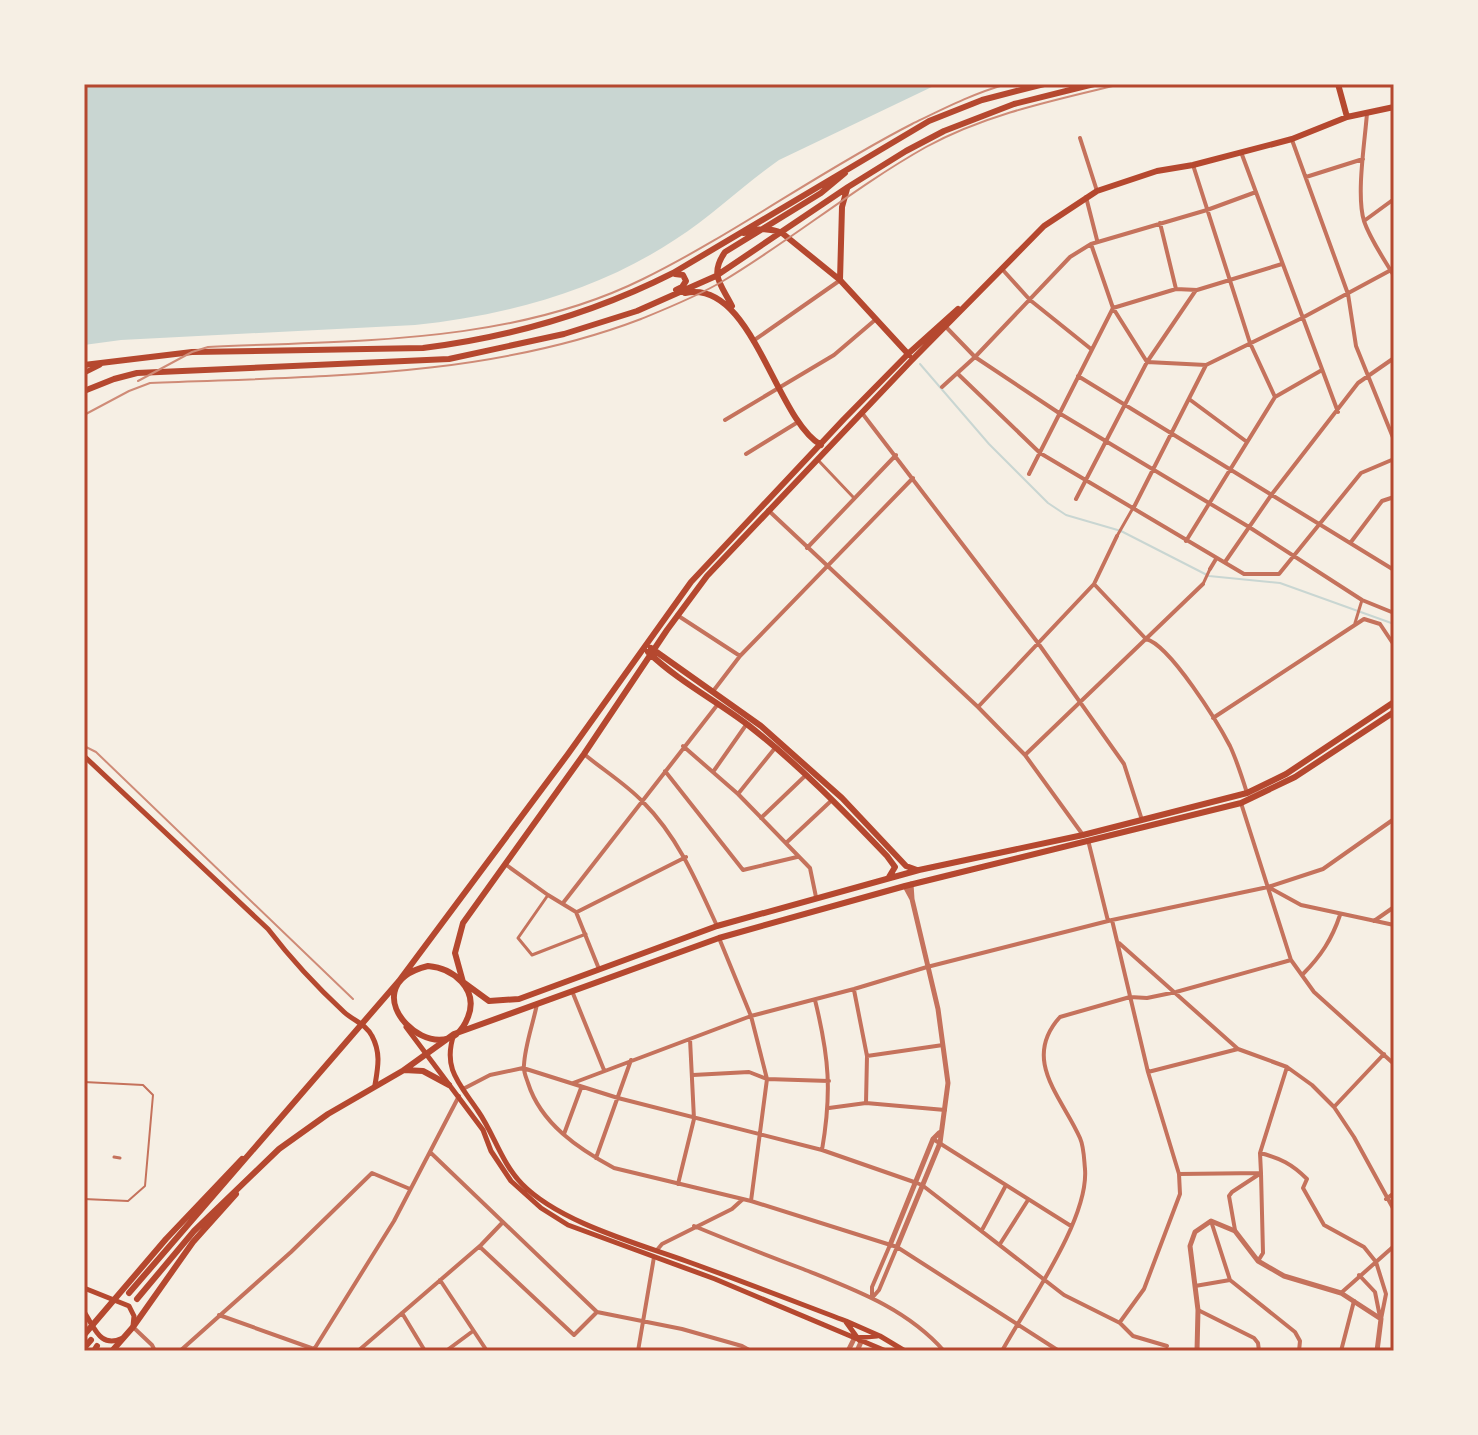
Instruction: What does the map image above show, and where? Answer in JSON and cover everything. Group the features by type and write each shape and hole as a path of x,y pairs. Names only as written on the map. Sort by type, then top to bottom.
{"main road":[{"path":"84,365 112,359 192,352 408,349 461,343 575,315 629,295 664,277 929,121 982,100 1044,84"},
{"path":"84,391 137,373 449,359 564,334 637,311 716,276 906,151 967,121 1014,104 1094,84"},
{"path":"1338,84 1347,117"},
{"path":"137,1299 194,1231 256,1169 304,1130 404,1070 454,1034 468,1017 470,1005 455,953 463,923 584,754 677,615 707,576 768,510 1044,226 1097,191 1157,171 1193,165 1292,139 1347,117 1394,107"},
{"path":"741,324 716,276 717,263 725,252 821,193 852,166"},
{"path":"840,280 842,207 848,187"},
{"path":"726,241 761,229 782,233 840,280 909,353 910,362"},
{"path":"637,311 652,300 682,287 686,281 679,274 664,277"},
{"path":"129,1293 399,981 691,582 909,353 992,279"},
{"path":"674,295 702,291 718,296 728,305 800,420 819,445 829,446"},
{"path":"84,373 112,359"},
{"path":"644,646 714,690 761,726 832,789 905,865 919,870"},
{"path":"652,651 747,724 806,775 887,856 908,885"},
{"path":"714,690 718,704"},
{"path":"406,1027 424,1038 454,1034 719,938 1247,793 1286,774 1394,702"},
{"path":"905,1351 846,1321 568,1225 525,1195 511,1181 491,1151 483,1130 459,1096 406,1027 394,1002 399,981 414,970 428,966 446,970 489,1001 530,997 717,926 899,875 1241,803 1295,777 1394,712"},
{"path":"84,756 268,929 293,961 347,1015 363,1024 379,1053 375,1085"},
{"path":"905,865 908,885"},
{"path":"886,879 895,867"},
{"path":"454,1034 449,1063 463,1089 492,1134 506,1164 521,1183 547,1205 886,1351"},
{"path":"404,1070 423,1071 449,1085"},
{"path":"84,1335 166,1239 270,1131"},
{"path":"112,1351 133,1327 193,1242 256,1169"},
{"path":"84,1288 129,1306 134,1316 133,1327"},
{"path":"84,1312 105,1341 115,1342 123,1338"},
{"path":"846,1321 858,1340"},
{"path":"858,1340 880,1336"},
{"path":"84,1348 91,1340"}],"street":[{"path":"1367,113 1363,159 1364,221 1394,276"},
{"path":"1080,138 1097,191"},
{"path":"1292,139 1348,294 1356,346 1394,440"},
{"path":"1241,152 1338,412"},
{"path":"1306,177 1363,159"},
{"path":"1193,165 1250,343 1275,397"},
{"path":"942,387 975,357 1070,257 1097,240 1207,210 1256,192"},
{"path":"1086,197 1097,240"},
{"path":"1364,221 1394,199"},
{"path":"1160,223 1176,289"},
{"path":"1091,244 1113,308 1147,362"},
{"path":"1029,474 1113,308 1176,289 1197,290 1282,264"},
{"path":"1002,269 1030,300 1091,349"},
{"path":"1147,362 1206,365 1391,270"},
{"path":"753,341 840,280"},
{"path":"1076,499 1147,362 1197,290"},
{"path":"725,420 834,355 876,319"},
{"path":"946,327 975,357 1059,413 1249,527 1361,602 1394,613"},
{"path":"1225,562 1272,494 1358,383 1394,358"},
{"path":"978,707 1094,584 1206,365"},
{"path":"1186,541 1275,397 1322,370"},
{"path":"958,374 1040,453 1244,574 1279,574 1361,473 1394,459"},
{"path":"1078,376 1394,570"},
{"path":"1189,399 1247,442"},
{"path":"862,413 1038,643 1124,764 1142,820"},
{"path":"746,454 800,420"},
{"path":"807,548 896,455"},
{"path":"817,459 854,498"},
{"path":"714,690 740,656 913,478"},
{"path":"1351,542 1382,501 1394,497"},
{"path":"768,510 1025,755 1085,837 1117,941 1148,1072 1179,1174 1180,1194 1144,1289 1120,1323"},
{"path":"1025,755 1203,584 1216,559"},
{"path":"1094,584 1146,639 1166,651 1229,746 1247,793"},
{"path":"1353,626 1361,602"},
{"path":"677,615 740,656"},
{"path":"1213,718 1364,619 1380,624 1394,645"},
{"path":"563,903 718,704"},
{"path":"713,772 747,724"},
{"path":"683,746 738,794 810,868 817,899"},
{"path":"738,794 775,748"},
{"path":"584,754 642,801 686,857 717,926"},
{"path":"665,771 743,870 798,856"},
{"path":"761,818 806,775"},
{"path":"786,843 832,800"},
{"path":"1241,803 1291,960 1314,992 1394,1064"},
{"path":"573,1083 751,1016 1110,921 1268,887 1323,869 1394,819"},
{"path":"576,912 686,857"},
{"path":"504,863 576,912 599,971"},
{"path":"872,1298 879,1290 940,1143 948,1079 938,1009 908,885"},
{"path":"1268,887 1301,905 1394,925"},
{"path":"548,895 518,938 532,955 586,934"},
{"path":"1374,921 1394,907"},
{"path":"1303,974 1321,956 1340,915"},
{"path":"719,938 751,1016 767,1079 751,1201"},
{"path":"1117,941 1238,1049 1287,1067 1312,1085 1334,1107 1354,1137 1394,1210"},
{"path":"1002,1351 1044,1278 1081,1200 1085,1173 1082,1142 1046,1075 1043,1059 1043,1045 1060,1017 1130,997 1147,998 1176,992 1291,960"},
{"path":"854,989 867,1056 866,1103"},
{"path":"572,991 604,1070"},
{"path":"815,1000 824,1035 829,1081 829,1108 822,1150"},
{"path":"537,1004 523,1068 540,1111 596,1158 614,1168 751,1201 897,1247 1059,1351"},
{"path":"678,1184 694,1119 690,1039"},
{"path":"867,1056 943,1045"},
{"path":"1148,1072 1238,1049"},
{"path":"1334,1107 1384,1054"},
{"path":"596,1158 631,1060"},
{"path":"1258,1261 1263,1253 1260,1153 1287,1067"},
{"path":"463,1089 490,1075 523,1068 581,1088 694,1119 822,1150 914,1182 982,1230 1064,1295 1120,1323 1133,1336 1167,1346"},
{"path":"693,1075 749,1072 767,1079 829,1081"},
{"path":"564,1134 581,1088"},
{"path":"219,1315 314,1350 394,1221 459,1096"},
{"path":"829,1108 866,1103 945,1110"},
{"path":"872,1298 872,1287 914,1182 933,1139 940,1133"},
{"path":"933,1139 1071,1226"},
{"path":"431,1153 597,1312 697,1333 751,1351"},
{"path":"1260,1153 1283,1159 1295,1167 1307,1179 1303,1188 1324,1225 1364,1247 1376,1262 1386,1294 1377,1351"},
{"path":"114,1157 120,1158"},
{"path":"180,1351 291,1252 372,1173 410,1189"},
{"path":"1179,1174 1261,1173"},
{"path":"1261,1173 1230,1194 1228,1201 1235,1231 1258,1261 1284,1276 1341,1293 1381,1319"},
{"path":"982,1230 1006,1186"},
{"path":"1386,1199 1394,1193"},
{"path":"638,1351 656,1254 662,1244 732,1209 743,1199"},
{"path":"1000,1244 1028,1200"},
{"path":"1211,1221 1235,1231"},
{"path":"1211,1221 1230,1280 1295,1332 1300,1341 1299,1351"},
{"path":"1197,1351 1198,1310 1190,1246 1195,1232 1211,1221"},
{"path":"358,1351 479,1247 503,1222"},
{"path":"694,1226 872,1298 907,1317 944,1351"},
{"path":"1341,1293 1394,1246"},
{"path":"479,1247 574,1335 597,1312"},
{"path":"1359,1275 1375,1292 1381,1319"},
{"path":"440,1279 487,1351"},
{"path":"1195,1286 1230,1280"},
{"path":"1341,1351 1354,1301"},
{"path":"1198,1310 1254,1338 1259,1351"},
{"path":"402,1313 425,1351"},
{"path":"133,1327 155,1351"},
{"path":"446,1351 473,1331"},
{"path":"848,1351 858,1340"},
{"path":"857,1351 858,1340"}],"lane":[{"path":"84,1082 143,1085 153,1095 145,1186 128,1201 84,1199"}],"shaded area":[{"path":"84,84 938,84 779,160 690,230 646,257 615,273 551,298 484,315 415,325 121,340 84,345"}],"waterway":[{"path":"920,364 989,444 1048,503 1066,515 1121,531 1209,576 1280,583 1394,624"}],"tram line":[{"path":"138,381 192,352 208,347 430,335 485,328 592,301 677,261 912,124 1007,84"},
{"path":"84,415 150,383 398,371 460,364 582,339 641,319 713,286 749,265 874,179 949,135 1021,109 1121,84"},
{"path":"84,746 96,752 353,999"}]}
